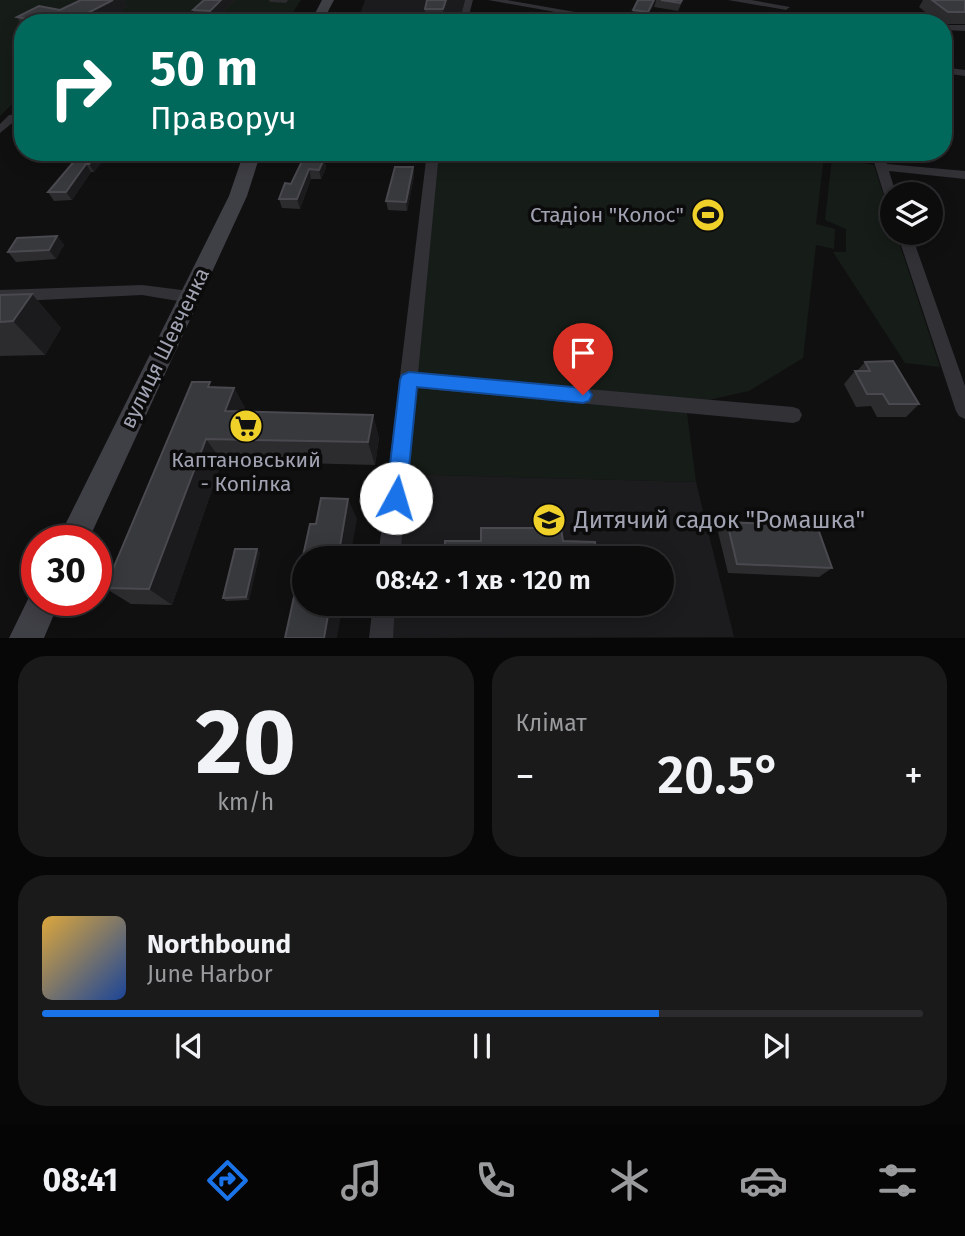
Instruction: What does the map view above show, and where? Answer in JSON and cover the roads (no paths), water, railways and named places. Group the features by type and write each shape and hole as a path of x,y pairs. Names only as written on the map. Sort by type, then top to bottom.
{"main road":[{"name":"вулиця Шевченка","path":"80,525 238,196 250,161"},
{"path":"26,638 36,616"}],"street":[{"path":"492,0 568,14"},
{"path":"552,10 562,0"},
{"path":"732,0 786,7"},
{"path":"0,130 14,117"},
{"path":"390,546 432,161"},
{"path":"879,161 886,182"},
{"path":"881,167 965,175"},
{"path":"908,245 965,411"},
{"path":"0,296 142,290 190,297"},
{"path":"409,380 793,415"},
{"path":"381,638 383,616"}],"place":[{"name":"Стадіон \"Колос\"","path":"708,215"},
{"name":"Каптановський - Копілка","path":"246,426"},
{"name":"Дитячий садок \"Ромашка\"","path":"549,520"}]}
